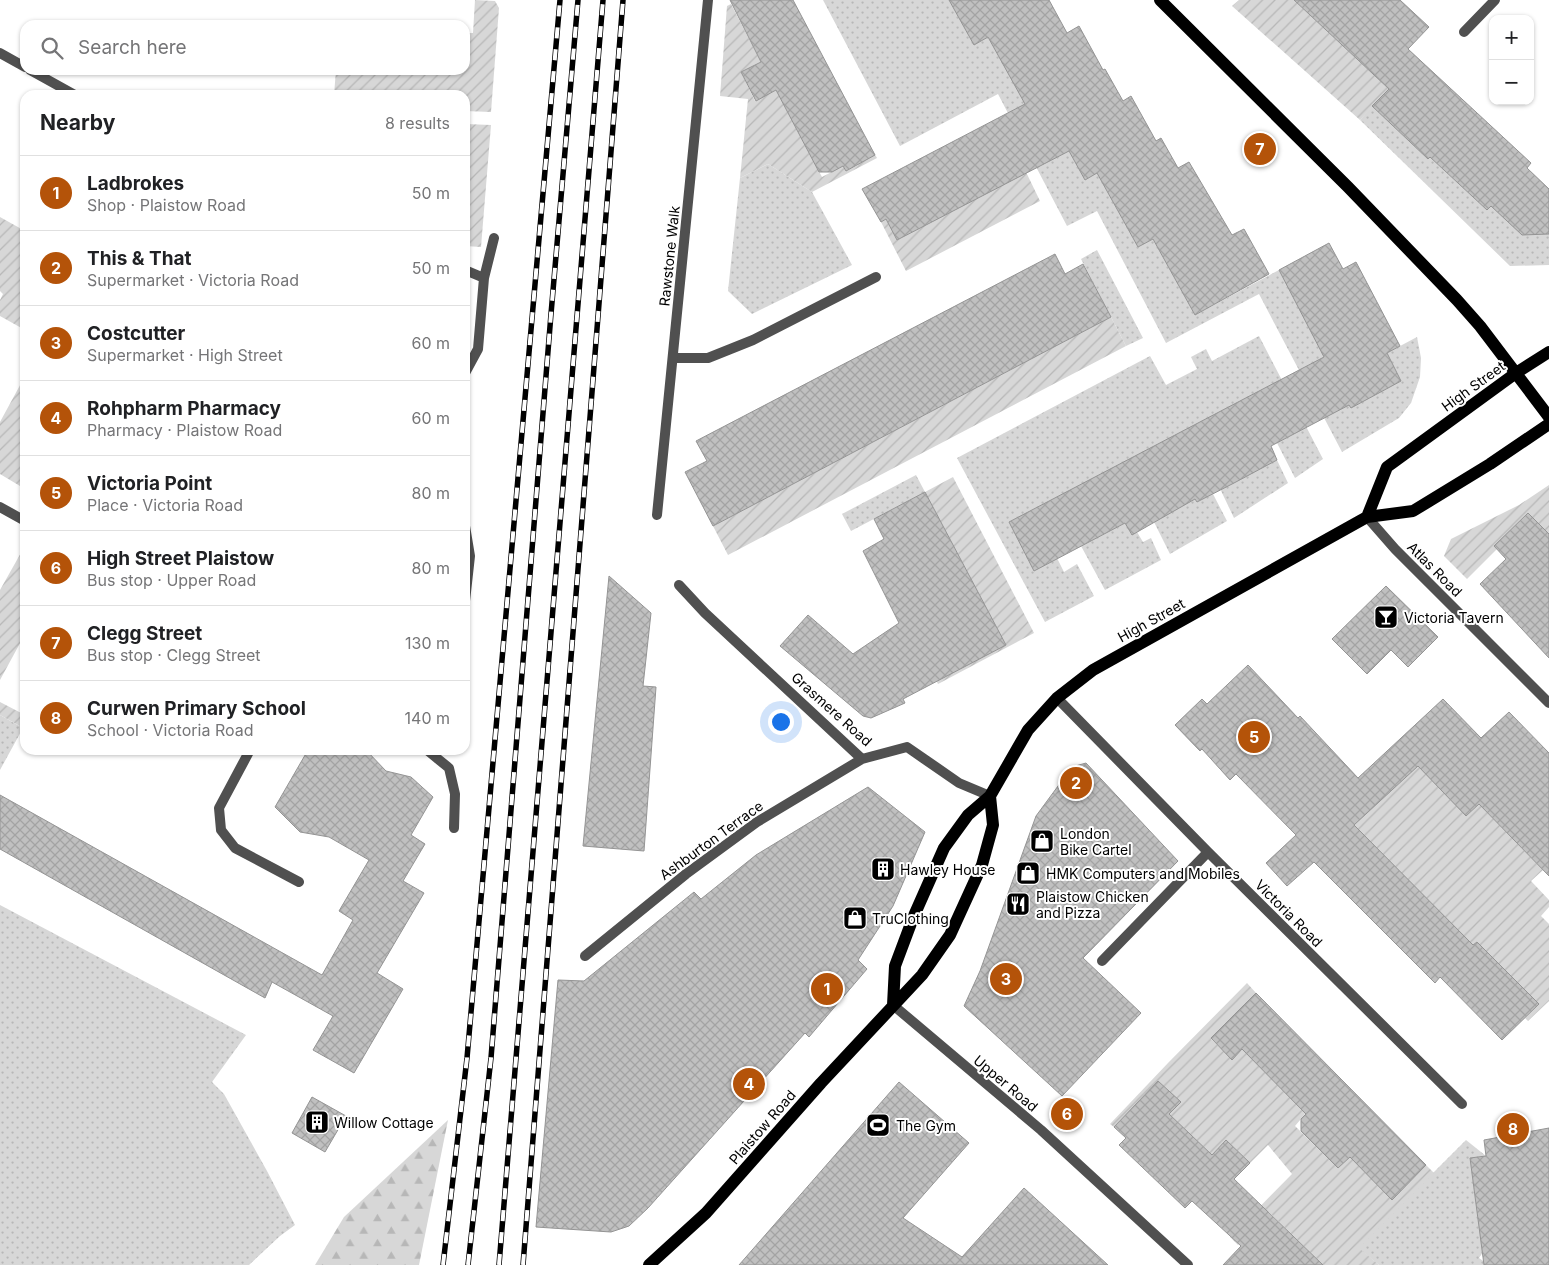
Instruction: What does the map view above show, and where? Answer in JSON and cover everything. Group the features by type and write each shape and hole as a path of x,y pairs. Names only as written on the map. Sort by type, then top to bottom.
{"main road":[{"path":"1160,0 1348,187 1450,293 1480,326 1549,417"},
{"name":"High Street","path":"1367,517 1386,467 1516,373 1549,352"},
{"name":"High Street","path":"892,1005 894,966 944,848 968,816 990,796 1028,730 1056,698 1093,670 1367,517 1413,511 1490,464 1549,424"},
{"path":"892,1005 922,975 950,935 957,921 982,866 994,826 990,796"},
{"name":"Plaistow Road","path":"649,1265 706,1213 892,1005"}],"street":[{"name":"Rawstone Walk","path":"657,515 708,0"},
{"path":"1464,32 1495,0"},
{"path":"0,53 20,64"},
{"path":"39,75 66,90"},
{"path":"470,364 478,349 484,278 494,238"},
{"path":"470,272 484,278"},
{"path":"673,358 708,358 752,340 876,277"},
{"path":"0,507 20,518"},
{"name":"Atlas Road","path":"1367,517 1395,549 1549,703"},
{"name":"Grasmere Road","path":"678,585 862,759 907,747 959,783 990,796"},
{"name":"Victoria Road","path":"1056,698 1462,1104"},
{"path":"247,755 219,808 220,830 235,848 300,882"},
{"path":"433,755 449,768 455,794 454,828"},
{"name":"Ashburton Terrace","path":"585,956 686,874 757,822 862,759"},
{"path":"1102,961 1208,852"},
{"name":"Upper Road","path":"892,1005 1041,1130 1188,1265"}],"green space":[{"path":"475,0 495,1 499,8 491,112 470,111 470,90 334,90 336,75 470,75 470,33 473,33"},
{"path":"823,0 949,0 974,45 988,37 1043,104 1085,180 1097,173 1138,247 1153,239 1195,315 1279,270 1351,407 1401,381 1387,353 1417,337 1421,358 1420,377 1411,403 1399,418 1342,452 1259,294 1166,343 1097,211 1067,226 998,94 900,146"},
{"path":"1239,0 1294,0 1389,89 1360,120 1232,6"},
{"path":"731,4 761,62 741,72 755,101 776,90 822,177 843,166 846,171 858,165 855,160 873,151 877,158 812,192 768,164 740,178 748,99 720,96 727,6"},
{"path":"1372,106 1428,159 1430,157 1487,210 1491,206 1549,234 1549,265 1510,266 1360,120"},
{"path":"470,124 491,125 481,247 470,246"},
{"path":"768,164 812,192 852,265 752,314 728,291 740,178"},
{"path":"1026,172 1040,201 906,271 881,222 886,219 897,240"},
{"path":"0,217 20,228 20,327 0,316 0,300 3,294 0,291"},
{"path":"1097,250 1143,338 1126,346 1081,259"},
{"path":"1111,317 1126,346 728,555 713,526"},
{"path":"1259,336 1323,459 1295,478 1277,443 1299,431 1073,489 1009,522 1034,570 1057,558 1064,572 1077,564 1094,596 1045,622 957,458 1150,356 1166,385 1197,369 1191,357 1206,349 1212,361"},
{"path":"20,385 20,486 0,474 0,422"},
{"path":"1255,455 1262,468 1277,460 1288,483 1234,518 1214,476"},
{"path":"916,475 925,492 851,531 842,514"},
{"path":"953,477 1034,633 938,684 930,668 1006,645 925,492"},
{"path":"1549,485 1549,534 1528,513 1494,546 1497,549 1467,579 1444,556 1451,539 1519,505"},
{"path":"1190,489 1197,502 1213,494 1227,521 1170,554 1148,510"},
{"path":"1125,523 1131,534 1137,532 1143,542 1151,538 1161,560 1105,590 1081,546"},
{"path":"20,555 20,643 0,680 0,590"},
{"path":"0,702 20,712 20,726 0,715"},
{"path":"0,715 20,726 20,733 0,770"},
{"path":"1448,737 1445,794 1466,816 1479,804 1543,870 1531,881 1549,900 1549,907 1541,916 1549,924 1549,1001 1528,1021 1525,1018 1539,1004 1477,942 1472,946 1317,859"},
{"path":"0,905 246,1035 212,1082 224,1094 295,1225 280,1236 249,1265 0,1265"},
{"path":"1247,983 1256,993 1211,1039 1232,1059 1242,1049 1306,1113 1295,1126 1338,1168 1350,1157 1392,1199 1426,1165 1434,1173 1359,1248 1379,1265 1323,1265 1269,1212 1238,1245 1230,1237 1292,1174 1268,1145 1250,1163 1226,1140 1212,1155 1169,1114 1180,1102 1158,1081 1114,1127 1110,1124"},
{"path":"448,1120 419,1265 315,1265 344,1217"},
{"path":"1466,1140 1486,1156 1470,1158 1480,1233 1498,1230 1479,1258 1489,1265 1379,1265 1358,1248"}],"building":[{"path":"730,0 793,0 875,155 846,171 843,166 832,172 819,172 776,90 756,101 741,72 761,62"},
{"path":"949,0 1049,0 1067,33 1079,26 1103,70 1105,69 1123,101 1131,96 1156,141 1161,138 1178,168 1189,162 1232,235 1244,229 1269,274 1195,315 1153,239 1138,247 1097,173 1085,180 1069,151 897,240 886,219 881,222 862,189 1025,104 988,37 974,45"},
{"path":"1294,0 1400,0 1429,27 1408,49 1531,163 1527,168 1549,189 1549,234 1522,235 1491,206 1487,210 1430,157 1428,159 1372,106 1389,89"},
{"path":"1329,243 1343,269 1356,262 1400,346 1387,353 1401,381 1351,408 1349,405 1271,446 1277,460 1234,483 1197,502 1195,499 1132,535 1125,523 1034,571 1009,522 1324,357 1279,270"},
{"path":"1055,254 1065,274 1083,264 1111,317 713,526 685,472 707,461 696,441"},
{"path":"925,492 1006,645 903,699 905,703 871,718 863,716 780,646 808,615 853,654 899,623 863,551 884,539 874,519"},
{"path":"1528,513 1549,534 1549,658 1480,584 1506,559 1494,546"},
{"path":"609,576 651,613 643,686 656,687 644,851 583,846"},
{"name":"Victoria Tavern","path":"1386,586 1438,637 1408,667 1391,650 1367,674 1332,639"},
{"path":"1248,665 1298,718 1300,716 1358,778 1443,699 1481,738 1509,712 1549,753 1549,876 1479,804 1466,816 1418,766 1354,825 1473,945 1477,942 1539,1004 1502,1040 1440,977 1435,983 1314,862 1287,886 1266,863 1296,835 1236,774 1230,780 1202,749 1200,751 1175,725 1202,699 1207,704"},
{"path":"305,755 371,755 386,771 411,777 433,797 411,835 425,844 403,881 424,893 377,973 403,989 354,1073 313,1050 333,1016 272,982 265,998 0,849 0,795 322,975 353,920 339,911 369,860 329,837 300,832 275,807"},
{"path":"1086,763 1178,861 1083,958 1141,1013 1062,1096 964,1006 980,971 1036,816 1072,767"},
{"path":"868,787 925,832 893,906 858,960 867,969 809,1037 805,1033 648,1208 629,1226 611,1232 536,1227 558,980 584,981 694,892 701,899 756,855"},
{"path":"1256,993 1426,1165 1392,1200 1350,1157 1338,1168 1301,1131 1301,1119 1306,1114 1242,1049 1232,1060 1211,1038"},
{"path":"1158,1081 1181,1102 1169,1114 1212,1155 1226,1140 1250,1163 1234,1179 1323,1265 1223,1265 1241,1246 1192,1201 1185,1208 1119,1145 1126,1138 1114,1127"},
{"path":"899,1082 969,1143 903,1218 962,1257 1024,1188 1108,1265 739,1265"},
{"name":"Willow Cottage","path":"312,1097 346,1116 325,1152 292,1133"},
{"path":"1549,1128 1549,1265 1484,1265 1470,1158 1486,1156 1484,1140"}],"railway":[{"path":"443,1265 467,1058 560,0"},
{"path":"468,1265 491,1058 578,0"},
{"path":"499,1265 603,0"},
{"path":"523,1265 623,0"}],"place":[{"name":"Clegg Street","path":"1260,149"},
{"name":"Victoria Tavern","path":"1386,617"},
{"name":"Victoria Point","path":"1254,737"},
{"name":"This & That","path":"1076,783"},
{"name":"London Bike Cartel","path":"1042,841"},
{"name":"Hawley House","path":"883,869"},
{"name":"HMK Computers and Mobiles","path":"1028,873"},
{"name":"Plaistow Chicken and Pizza","path":"1018,904"},
{"name":"TruClothing","path":"855,918"},
{"name":"Costcutter","path":"1006,979"},
{"name":"Ladbrokes","path":"827,989"},
{"name":"Rohpharm Pharmacy","path":"749,1084"},
{"name":"High Street Plaistow","path":"1067,1114"},
{"name":"Willow Cottage","path":"317,1122"},
{"name":"The Gym","path":"878,1125"},
{"name":"Curwen Primary School","path":"1513,1129"}]}
